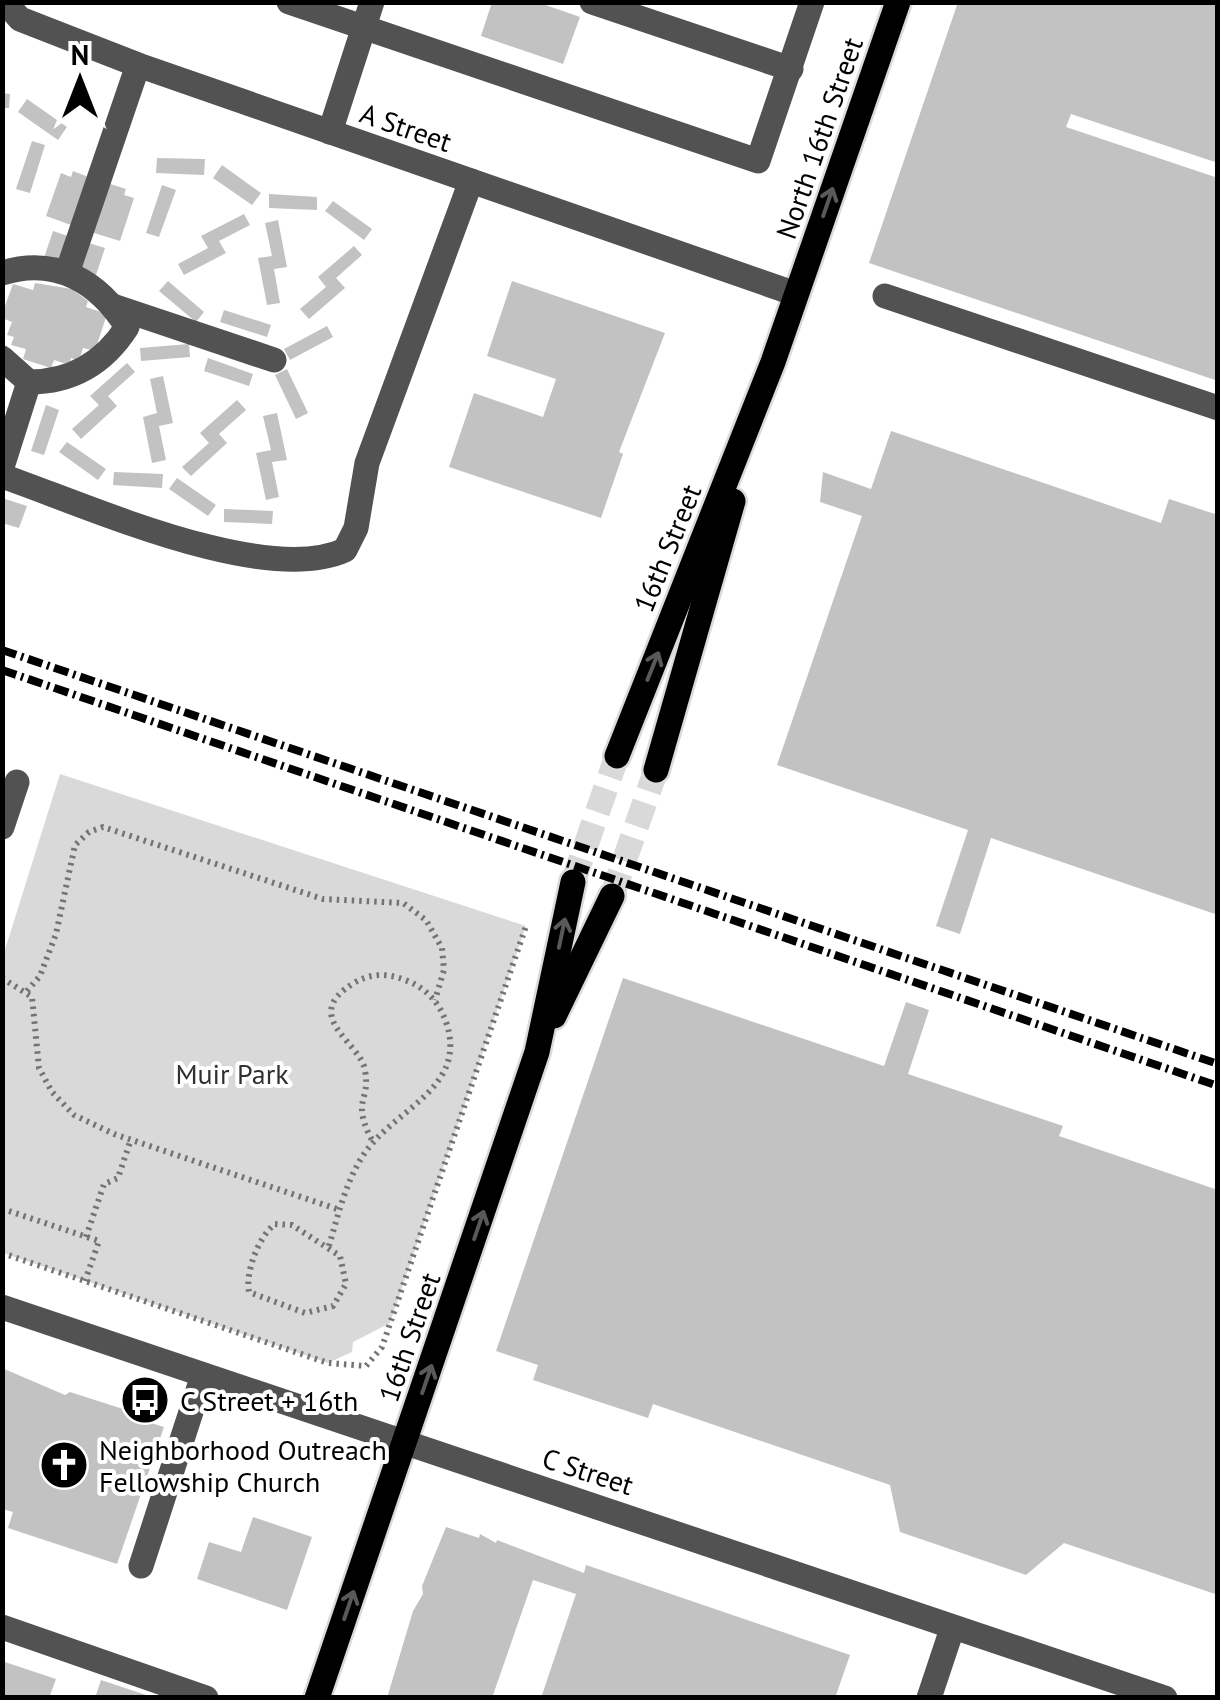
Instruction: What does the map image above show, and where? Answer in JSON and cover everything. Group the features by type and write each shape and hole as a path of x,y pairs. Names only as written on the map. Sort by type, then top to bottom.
{"main road":[{"name":"North 16th Street","path":"796,294 898,2"},
{"name":"16th Street","path":"656,770 796,294"},
{"name":"16th Street","path":"617,756 773,362"},
{"name":"16th Street","path":"317,1698 537,1052 573,882"},
{"name":"16th Street","path":"537,1052 612,896"}],"street":[{"name":"A Street","path":"5,2 20,20 138,65 796,294"},
{"path":"288,2 758,161 812,2"},
{"path":"330,132 372,2"},
{"path":"592,2 791,69"},
{"path":"68,273 138,65"},
{"path":"2,476 242,558 314,560 346,550 356,528 367,463 471,181"},
{"path":"2,358 29,382 67,378 110,350 127,327 94,285 68,273 38,268 5,270"},
{"path":"885,296 1218,408"},
{"path":"113,306 274,360"},
{"path":"2,466 29,382"},
{"path":"2,826 17,782"},
{"name":"C Street","path":"2,1307 1160,1696"},
{"path":"141,1566 203,1375"},
{"path":"2,1627 206,1698"},
{"path":"929,1698 952,1629"}],"path":[{"path":"27,991 40,976 56,934 75,845 89,832 102,828 323,899 403,902 426,920 442,948 444,970 435,1000"},
{"path":"2,1254 328,1363 366,1366 382,1347 526,926"},
{"path":"329,1246 354,1170 372,1142 442,1080 450,1048 444,1016 435,1000 416,984 382,974 365,976 349,986 334,1008 336,1028 365,1068 360,1108 372,1142"},
{"path":"2,978 27,991 34,1003 36,1053 52,1092 87,1124 340,1210"},
{"path":"86,1236 104,1184 118,1178 130,1139"},
{"path":"9,1211 99,1241 85,1281"},
{"path":"292,1225 329,1246 343,1261 346,1276 344,1292 332,1306 306,1313 249,1292 256,1254 271,1226 292,1225"}],"green space":[{"name":"Muir Park","path":"60,774 526,926 390,1323 353,1342 352,1352 328,1363 3,1253 3,956"}],"building":[{"path":"492,2 537,2 580,17 563,64 481,36"},
{"path":"958,2 1218,2 1218,163 1071,114 1066,127 1218,178 1218,381 869,263"},
{"path":"2,93 10,94 9,108 2,108"},
{"path":"27,99 67,127 58,140 18,112"},
{"path":"32,141 45,145 30,193 16,189"},
{"path":"157,158 205,159 204,175 156,173"},
{"path":"222,165 261,193 252,205 213,178"},
{"path":"73,171 91,178 74,226 46,216 61,173 71,177"},
{"path":"107,183 126,189 124,195 134,198 120,241 91,232"},
{"path":"162,185 176,190 159,237 146,233"},
{"path":"269,194 317,197 317,210 269,208"},
{"path":"333,201 372,229 364,240 325,211"},
{"path":"244,214 250,225 219,241 226,253 184,275 178,264 208,248 201,236"},
{"path":"278,220 287,267 274,269 280,303 267,305 258,258 272,256 265,223"},
{"path":"53,231 68,236 59,263 44,258"},
{"path":"89,243 105,248 96,275 80,270"},
{"path":"354,246 362,255 336,278 345,288 309,319 300,309 326,287 318,277"},
{"path":"168,281 204,312 196,322 159,291"},
{"path":"512,281 665,333 619,452 623,454 601,518 449,467 474,393 543,417 556,379 487,356"},
{"path":"35,283 72,289 88,301 86,307 107,314 95,351 83,348 79,361 71,358 69,365 54,360 51,368 23,359 26,349 11,345 14,337 7,335 12,322 2,318 2,314 13,284 33,290"},
{"path":"224,310 271,325 267,337 220,322"},
{"path":"327,326 333,337 290,360 284,349"},
{"path":"189,344 190,357 141,361 140,348"},
{"path":"208,358 253,374 249,386 204,371"},
{"path":"127,363 135,372 108,396 117,406 81,439 72,429 99,405 90,396"},
{"path":"287,369 308,413 296,419 275,375"},
{"path":"163,376 173,423 159,426 166,460 152,463 143,417 157,413 150,379"},
{"path":"237,400 246,410 219,434 227,443 191,476 182,467 209,443 200,433"},
{"path":"46,405 59,410 44,455 31,451"},
{"path":"277,413 287,460 272,462 279,497 266,500 256,453 271,450 263,416"},
{"path":"891,431 1161,523 1169,499 1218,515 1218,915 991,838 960,934 936,926 968,830 777,765 862,516 820,502 823,472 871,489"},
{"path":"67,442 106,469 98,480 59,452"},
{"path":"114,472 163,474 162,488 113,485"},
{"path":"177,478 216,505 208,516 169,489"},
{"path":"2,498 27,506 19,528 2,523"},
{"path":"224,509 273,511 272,524 224,522"},
{"path":"623,978 884,1066 906,1002 929,1010 908,1074 1063,1126 1059,1136 1218,1190 1218,1595 1064,1543 1026,1575 900,1532 890,1485 653,1404 648,1418 533,1380 538,1365 496,1351"},
{"path":"2,1368 65,1395 70,1392 151,1418 151,1423 164,1427 117,1564 8,1528 13,1512 2,1509"},
{"path":"253,1517 312,1537 287,1610 197,1579 209,1542 241,1552"},
{"path":"446,1527 479,1538 480,1534 584,1573 586,1565 850,1655 835,1698 541,1698 576,1594 533,1580 492,1698 387,1698 413,1611 423,1594 422,1586"},
{"path":"2,1661 56,1679 49,1698 2,1698"},
{"path":"101,1680 152,1697 152,1698 95,1698"}],"tunnel":[{"path":"573,882 617,756"},
{"path":"612,896 656,770"}],"railway":[{"path":"2,650 1218,1064"},
{"path":"2,670 1218,1086"}],"place":[{"name":"C Street + 16th","path":"145,1400"},
{"name":"Neighborhood Outreach Fellowship Church","path":"64,1465"}]}
